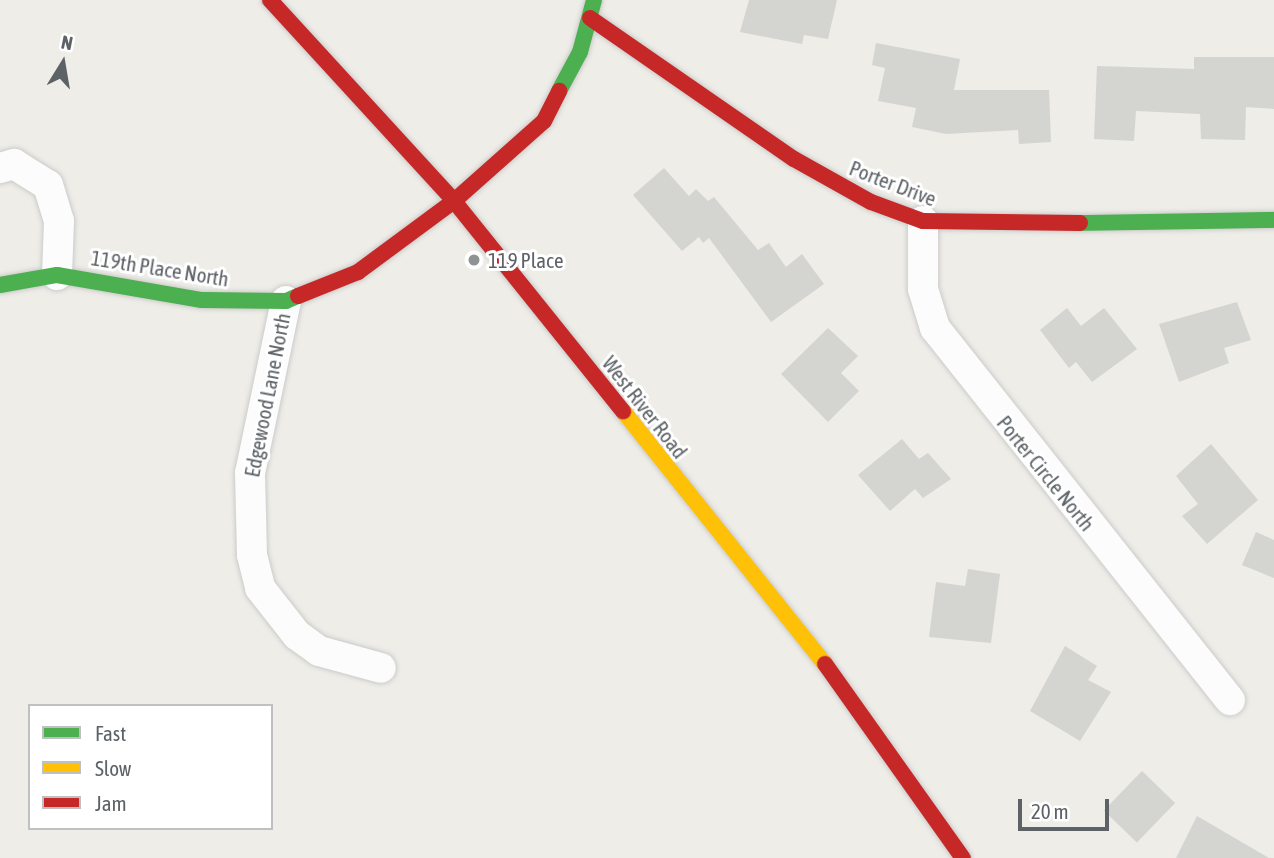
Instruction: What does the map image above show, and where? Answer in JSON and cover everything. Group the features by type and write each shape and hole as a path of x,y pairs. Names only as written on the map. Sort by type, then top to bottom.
{"street":[{"name":"West River Road","path":"270,0 454,201 807,639 963,858"},
{"name":"119th Place North","path":"0,285 57,275 202,300 286,301 358,272 454,201 544,121 580,52 594,0"},
{"name":"Porter Drive","path":"590,18 793,159 871,202 923,221 965,225 1274,220"},
{"path":"0,168 14,164 48,185 59,221 57,275"},
{"name":"Porter Circle North","path":"923,221 923,289 942,340 1230,700"},
{"name":"Edgewood Lane North","path":"286,301 250,473 254,566 260,588 297,635 318,651 381,668"}],"building":[{"path":"749,0 837,0 828,39 804,35 802,44 740,32"},
{"path":"876,43 960,59 954,90 1049,90 1051,142 1019,144 1018,130 946,134 912,127 916,108 878,101 885,68 872,65"},
{"path":"1194,57 1274,57 1274,109 1246,107 1245,140 1201,139 1200,114 1136,111 1134,141 1094,139 1097,66 1194,69"},
{"path":"664,168 689,196 696,189 708,201 714,197 758,250 769,243 786,267 802,254 824,284 771,322 709,238 703,243 699,237 682,251 633,195"},
{"path":"1237,302 1251,340 1224,348 1229,363 1179,382 1159,324"},
{"path":"1067,308 1081,326 1104,308 1137,349 1092,382 1076,362 1069,368 1040,330"},
{"path":"828,328 858,356 841,373 859,391 828,422 781,374"},
{"path":"902,439 919,459 928,453 951,479 923,498 915,489 890,511 858,475"},
{"path":"1211,444 1258,500 1207,544 1182,516 1198,504 1176,476"},
{"path":"1256,532 1274,540 1274,578 1242,565"},
{"path":"968,569 1000,574 991,643 929,637 936,582 965,586"},
{"path":"1065,646 1097,666 1088,680 1111,692 1080,741 1030,711"},
{"path":"1142,771 1175,803 1137,843 1104,811"},
{"path":"1197,816 1269,858 1176,858"}],"traffic: fast":[{"path":"559,91 580,52 594,0"},
{"path":"1080,223 1274,220"},
{"path":"0,285 57,275 202,300 286,301 298,296"}],"traffic: slow":[{"path":"623,411 825,664"}],"traffic: jam":[{"path":"270,0 454,201 623,411"},
{"path":"590,18 794,159 871,202 923,221 1080,223"},
{"path":"298,296 358,272 454,201 544,121 559,91"},
{"path":"825,664 963,858"}],"place":[{"name":"119 Place","path":"474,260"}]}
